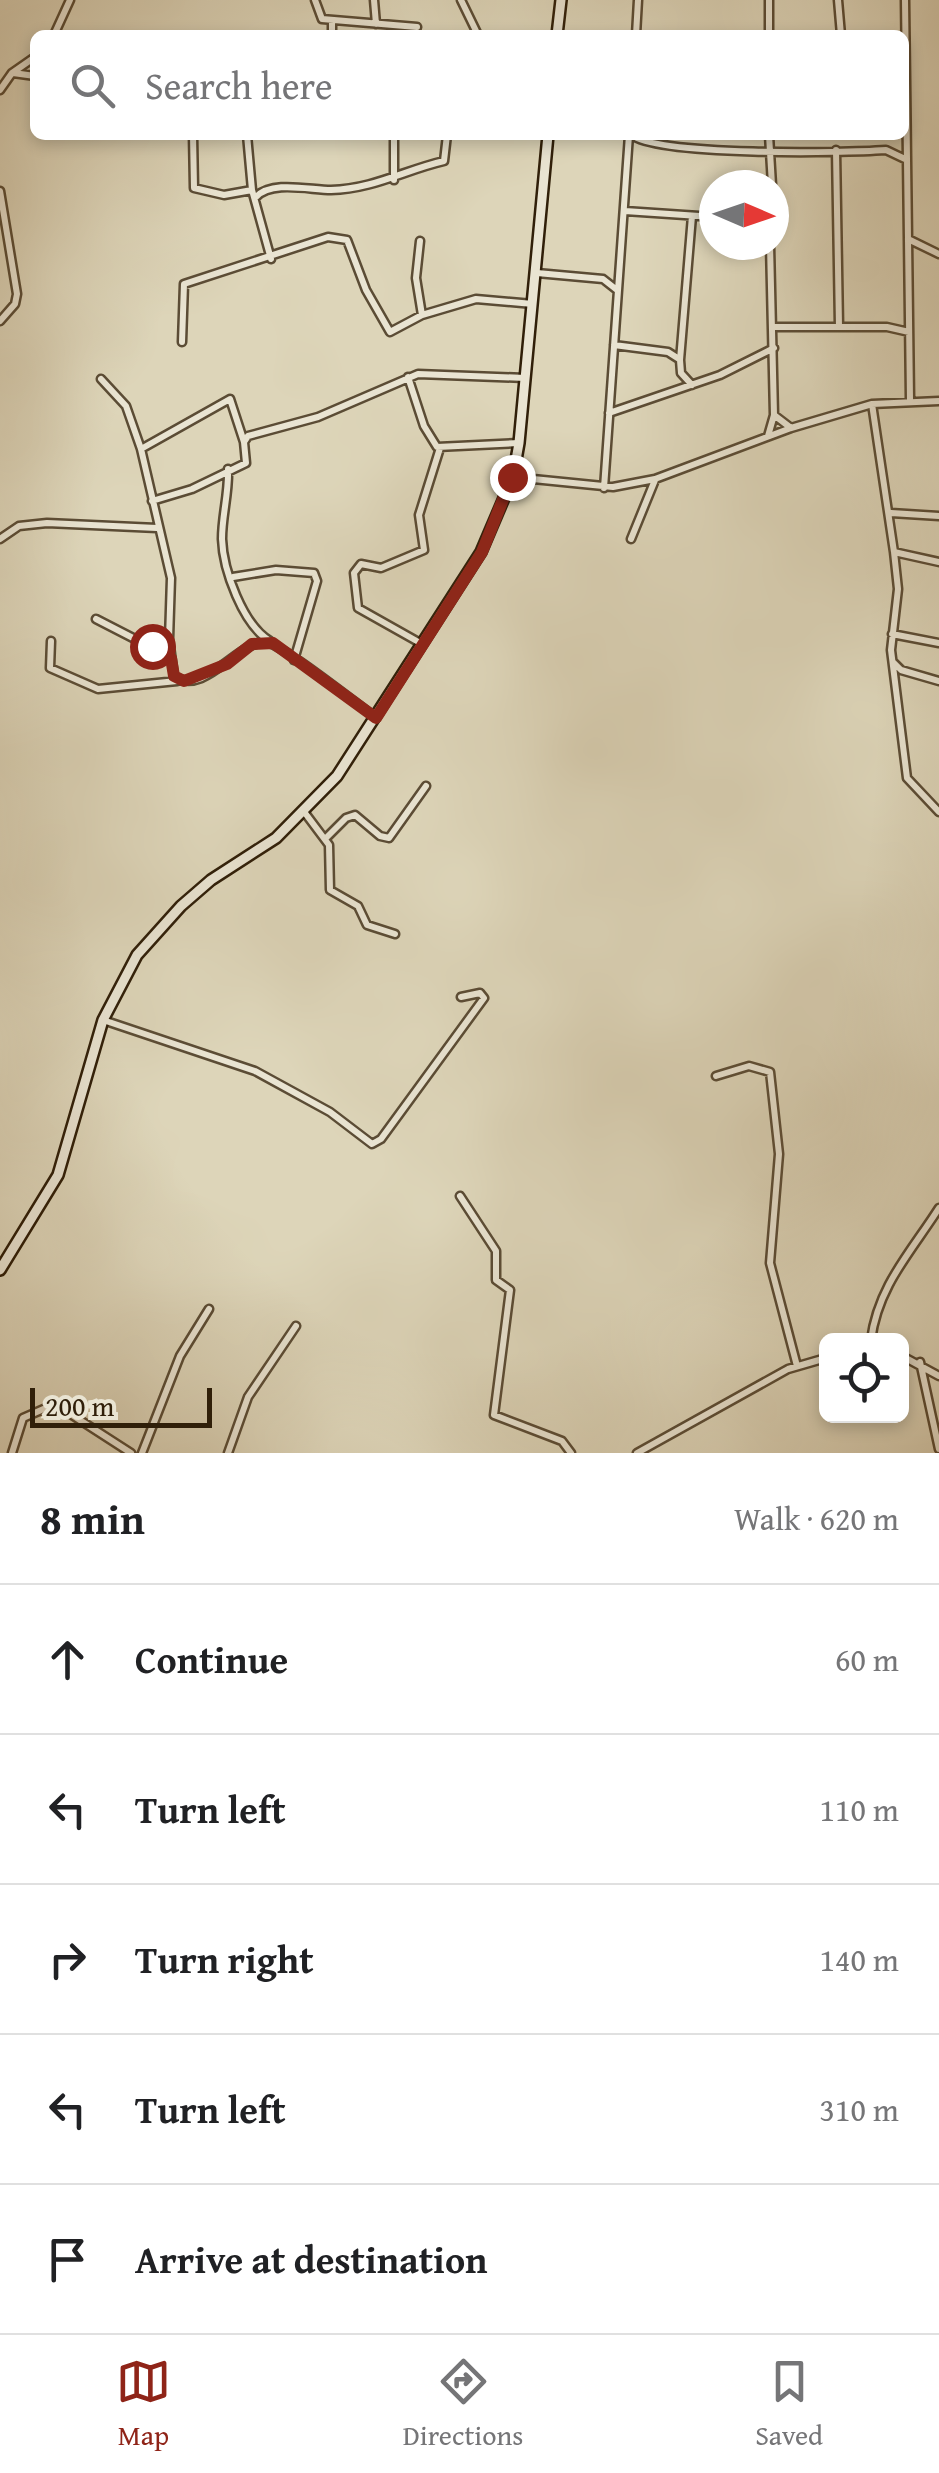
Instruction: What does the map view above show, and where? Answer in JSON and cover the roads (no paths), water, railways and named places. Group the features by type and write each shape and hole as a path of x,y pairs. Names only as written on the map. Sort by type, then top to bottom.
{"main road":[{"path":"558,30 560,0"},
{"path":"0,1270 58,1175 103,1020 137,955 180,906 305,813 337,776 482,552 512,477 519,443 548,140"}],"street":[{"path":"56,30 70,0"},
{"path":"315,0 319,18 416,27"},
{"path":"374,0 376,24"},
{"path":"461,0 476,30"},
{"path":"636,30 638,0"},
{"path":"769,0 769,30"},
{"path":"838,0 840,30"},
{"path":"905,0 905,30"},
{"path":"332,20 332,30"},
{"path":"0,90 12,73 30,60"},
{"path":"12,73 30,75"},
{"path":"193,140 194,188 224,196 277,188 348,189 394,180 444,162 446,140"},
{"path":"192,147 199,140"},
{"path":"249,140 254,194 270,258"},
{"path":"394,140 394,180"},
{"path":"604,488 630,140"},
{"path":"641,140 654,146 758,152 890,151 906,159"},
{"path":"769,140 771,170"},
{"path":"906,140 910,399"},
{"path":"836,150 840,326"},
{"path":"758,152 771,164"},
{"path":"0,191 17,294 15,304 0,322"},
{"path":"624,211 699,216"},
{"path":"692,216 680,360 682,372 692,385"},
{"path":"182,342 184,284 316,240 344,237 388,331 395,332 422,316 476,299 534,304"},
{"path":"420,240 416,278 422,316"},
{"path":"908,240 939,254"},
{"path":"768,436 774,414 770,260"},
{"path":"537,273 603,278 619,271"},
{"path":"603,278 618,291"},
{"path":"895,328 910,319"},
{"path":"772,327 895,328 908,332"},
{"path":"614,345 668,352 680,360"},
{"path":"609,414 692,385 774,348"},
{"path":"672,392 682,372"},
{"path":"244,442 248,436 318,417 408,377 432,373 526,378"},
{"path":"408,377 424,426 440,448"},
{"path":"101,379 126,406 141,449 171,578 171,658 178,680"},
{"path":"141,449 230,399 244,442 246,463 192,489 152,501"},
{"path":"512,477 604,488 655,479 791,428 872,404 939,400"},
{"path":"872,404 891,513 898,589 892,661 906,778 939,812"},
{"path":"774,414 791,428"},
{"path":"440,448 519,443"},
{"path":"422,644 358,608 354,573 361,564 382,568 424,550 419,515 440,448"},
{"path":"228,469 222,543 250,626 376,718"},
{"path":"632,540 655,479"},
{"path":"891,513 939,516"},
{"path":"0,539 19,526 47,523 157,528"},
{"path":"894,552 939,562"},
{"path":"233,578 276,570 314,573 317,581 294,660"},
{"path":"96,619 171,658"},
{"path":"892,634 939,642"},
{"path":"51,641 50,668 98,688 178,680 216,670 252,644 273,643"},
{"path":"892,661 901,670 939,681"},
{"path":"326,838 346,818 355,815 388,838 426,786"},
{"path":"305,813 326,838 332,855 330,890 358,906 367,925 395,934"},
{"path":"103,1020 255,1071 330,1112 372,1144 381,1139 484,998 480,992 461,997"},
{"path":"716,1076 750,1066 770,1072 779,1154 770,1263 797,1366"},
{"path":"460,1196 495,1249 496,1280 510,1290 494,1416 562,1441 571,1453"},
{"path":"873,1333 884,1292 904,1254 939,1208"},
{"path":"142,1453 180,1356 209,1309"},
{"path":"228,1453 248,1397 296,1326"},
{"path":"909,1358 939,1376"},
{"path":"637,1453 668,1432 797,1366 819,1360"},
{"path":"920,1362 939,1449"},
{"path":"12,1453 23,1418 55,1404 131,1453"}]}
